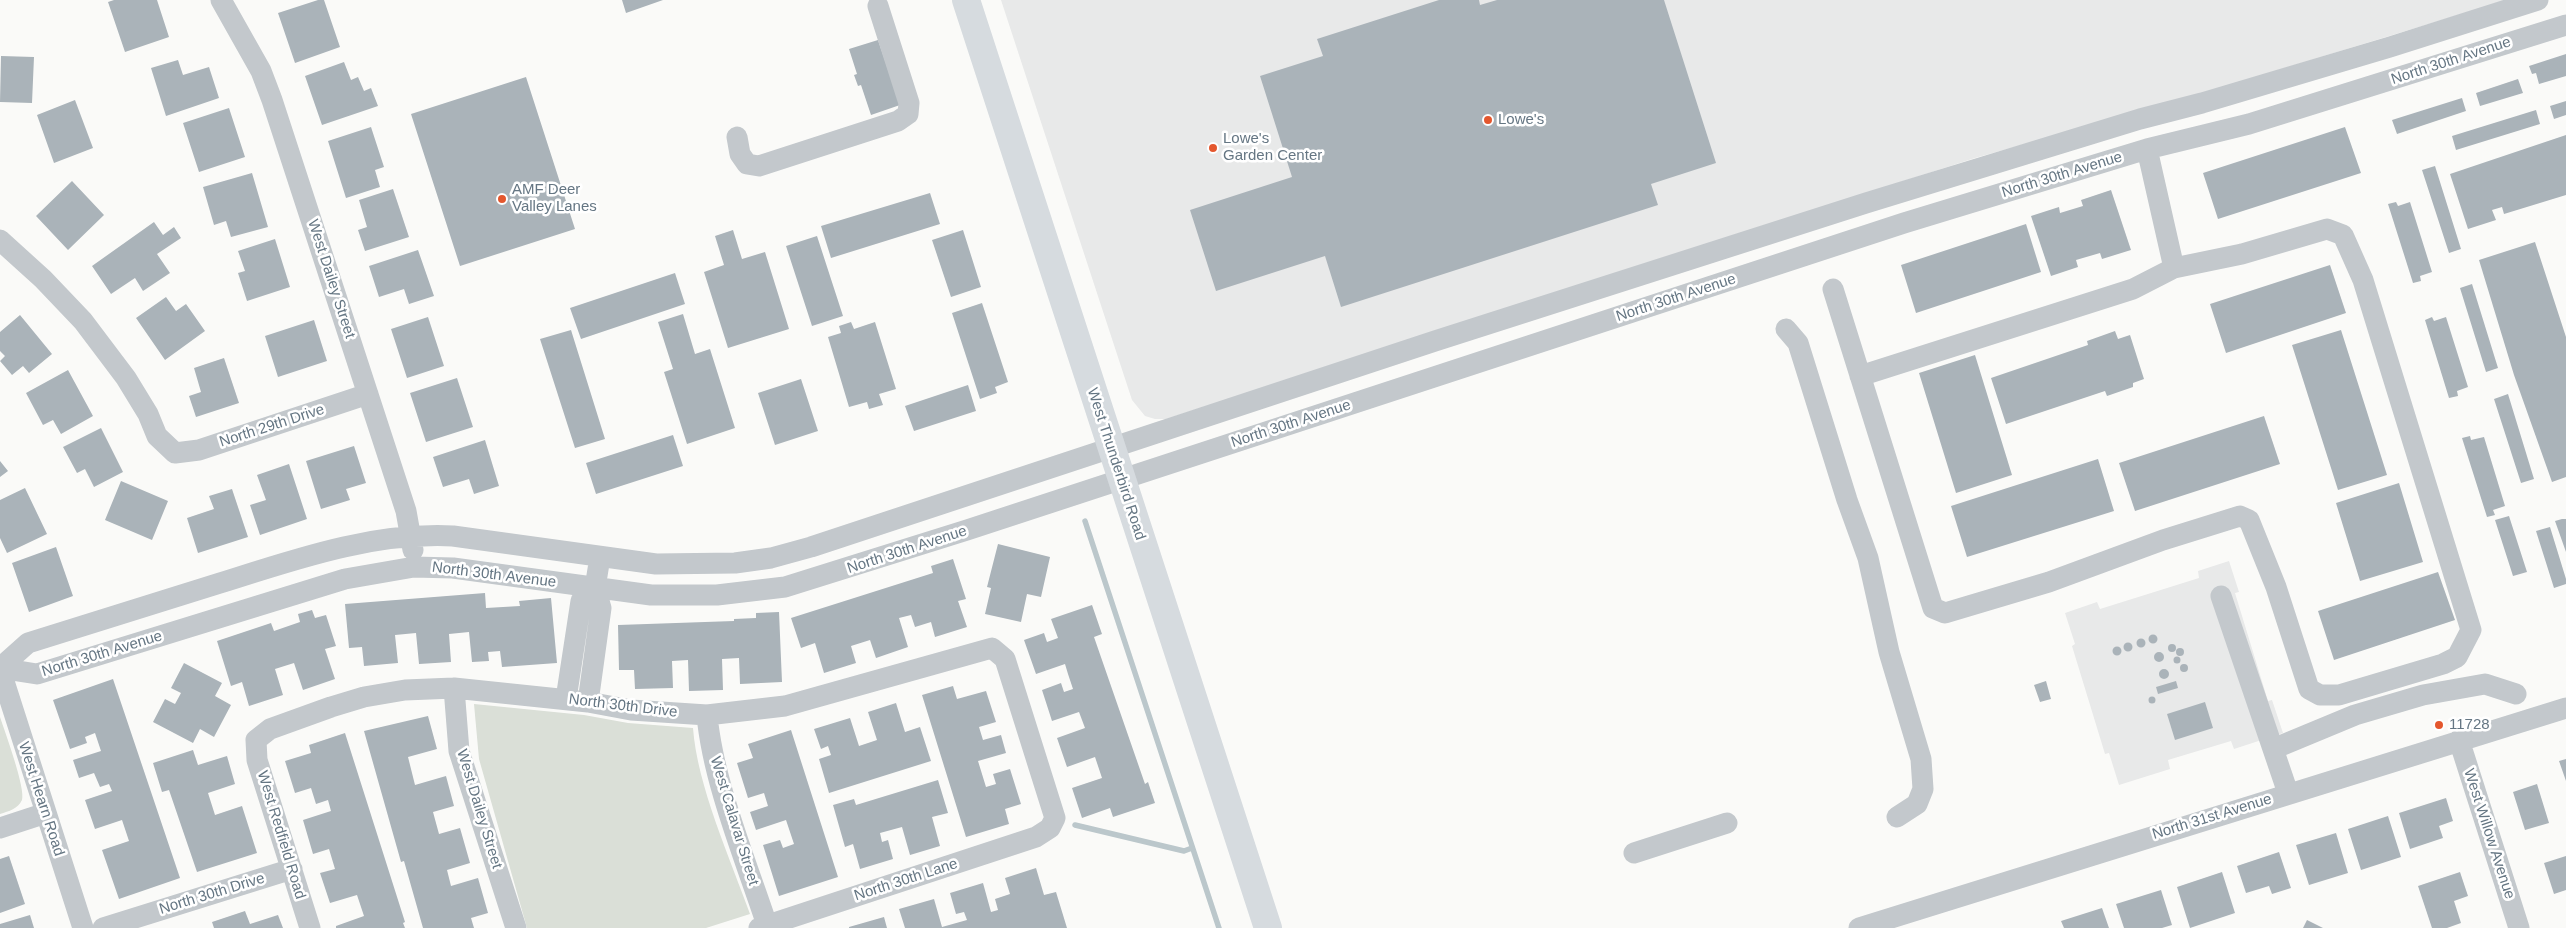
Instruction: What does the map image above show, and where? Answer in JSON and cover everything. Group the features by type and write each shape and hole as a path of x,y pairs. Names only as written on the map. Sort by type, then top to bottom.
{"main road":[{"name":"West Thunderbird Road","path":"966,0 1268,928"}],"street":[{"name":"West Dailey Street","path":"221,0 261,71 272,100 406,511 412,536 414,567"},
{"name":"North 30th Avenue","path":"0,668 28,643 281,564 358,544 412,536 430,534 492,540 648,563 735,563 771,558 811,547 1444,338 1866,203 2140,119 2202,103 2390,47 2538,0"},
{"path":"737,137 740,154 747,164 759,166 898,121 908,114 909,103 878,6"},
{"name":"North 30th Avenue","path":"0,668 37,674 344,579 414,567 462,569 650,595 682,596 741,593 785,587 827,576 1904,223 2148,149 2249,124 2566,25"},
{"path":"2148,149 2174,268"},
{"path":"1833,289 1860,376 1933,608 1945,613 2020,590 2163,540 2240,516 2249,520 2276,587 2309,689 2320,695 2339,695 2443,664 2456,657 2471,630 2363,280 2343,235 2327,228 2242,254 2174,268 2133,289 1860,376"},
{"name":"North 29th Drive","path":"0,240 43,279 83,321 126,378 148,414 157,436 175,453 199,450 368,394"},
{"path":"1786,329 1798,343 1868,558 1889,652 1921,759 1922,789 1917,804 1897,817"},
{"path":"588,702 601,608 595,588 600,557"},
{"path":"566,700 582,601 595,588"},
{"path":"2221,596 2288,793"},
{"name":"North 30th Drive","path":"256,740 270,729 364,697 405,690 454,688 588,702 631,710 707,715 785,706 992,648 1005,659 1055,818 1050,828"},
{"name":"West Hearn Road","path":"0,668 83,928"},
{"path":"2273,749 2355,715 2423,695 2485,684 2516,694"},
{"name":"West Dailey Street","path":"454,688 459,751 516,928"},
{"name":"North 31st Avenue","path":"1858,928 2566,708"},
{"name":"West Calavar Street","path":"707,715 709,736 718,775 763,927"},
{"name":"West Redfield Road","path":"256,740 257,760 310,928"},
{"name":"West Willow Avenue","path":"2459,740 2520,928"},
{"path":"0,828 46,814"},
{"path":"1634,853 1727,823"},
{"name":"North 30th Lane","path":"763,927 1036,837 1050,828"},
{"name":"North 30th Drive","path":"103,928 292,869"}],"shaded area":[{"path":"1001,0 2507,0 2170,103 1975,158 1166,419 1155,419 1145,416 1132,400"},
{"path":"2229,561 2239,592 2235,593 2268,701 2272,700 2283,733 2234,749 2231,741 2168,760 2170,769 2119,785 2109,753 2105,754 2072,646 2075,644 2065,613 2097,602 2100,609 2199,578 2198,571"},
{"path":"474,704 584,715 628,723 693,728 701,773 708,797 750,914 706,928 527,928 479,759"},
{"path":"0,717 21,784 22,800 18,806 0,814"}],"building":[{"path":"114,0 157,0 169,37 125,52 108,2"},
{"path":"318,0 324,0 340,47 295,63 278,13"},
{"path":"622,0 663,0 626,13"},
{"name":"Lowe's","path":"1439,0 1479,0 1480,5 1497,0 1664,0 1716,163 1651,184 1658,205 1341,307 1325,256 1216,291 1190,210 1292,177 1260,76 1323,56 1317,39"},
{"path":"878,40 900,105 871,115 861,85 858,86 854,75 857,74 849,49"},
{"path":"2566,54 2566,76 2539,84 2536,73 2532,74 2529,66"},
{"path":"1,56 34,57 32,103 0,102"},
{"path":"178,60 183,75 209,67 219,98 166,116 151,68"},
{"path":"344,62 351,80 358,77 364,91 371,88 378,106 322,125 305,76"},
{"name":"AMF Deer Valley Lanes","path":"526,77 575,229 460,266 411,114"},
{"path":"2518,79 2523,93 2480,106 2476,93"},
{"path":"2462,98 2466,111 2397,134 2392,120"},
{"path":"75,100 93,148 54,163 37,115"},
{"path":"2566,101 2566,115 2554,119 2550,106"},
{"path":"229,108 245,157 199,172 183,123"},
{"path":"2536,110 2540,124 2456,150 2452,136"},
{"path":"371,127 384,167 375,170 380,187 346,198 328,141"},
{"path":"2345,127 2361,173 2218,219 2203,173"},
{"path":"2566,135 2566,195 2504,214 2502,207 2492,210 2496,220 2468,229 2450,174"},
{"path":"2435,166 2461,249 2449,253 2422,170"},
{"path":"252,173 268,227 231,237 226,221 214,225 203,187"},
{"path":"72,181 104,215 68,250 36,216"},
{"path":"393,189 409,237 365,251 358,230 367,227 359,200"},
{"path":"2111,190 2131,250 2102,259 2100,253 2076,260 2078,267 2051,276 2031,216 2059,207 2060,213 2083,206 2081,200"},
{"path":"930,193 940,224 831,258 821,226"},
{"path":"2396,202 2398,206 2410,202 2432,272 2420,276 2421,281 2413,283 2388,204"},
{"path":"154,222 163,235 174,227 181,238 157,254 170,273 143,291 135,278 111,294 92,266"},
{"path":"2026,224 2041,272 1916,313 1901,265"},
{"path":"733,230 742,259 765,252 789,329 728,348 704,272 724,265 715,236"},
{"path":"963,230 981,287 951,297 932,240"},
{"path":"817,236 843,316 812,326 786,246"},
{"path":"275,239 290,287 247,301 238,273 245,271 238,251"},
{"path":"2535,242 2566,337 2566,477 2552,482 2514,375 2479,260"},
{"path":"418,250 434,296 409,304 404,289 379,297 369,266"},
{"path":"2330,265 2346,313 2226,353 2210,304"},
{"path":"675,273 685,304 581,339 570,308"},
{"path":"2472,284 2498,368 2486,372 2460,288"},
{"path":"166,297 176,311 186,304 205,331 165,360 136,318"},
{"path":"982,303 1008,382 995,387 997,393 980,399 952,313"},
{"path":"683,314 695,354 710,349 735,428 687,444 664,372 673,369 658,322"},
{"path":"20,315 52,354 29,373 23,366 12,375 0,361 5,356 0,351 0,332"},
{"path":"428,317 444,366 407,378 391,329"},
{"path":"2432,317 2434,321 2446,317 2468,387 2457,391 2458,396 2449,398 2425,320"},
{"path":"314,320 327,361 278,377 265,336"},
{"path":"851,322 854,329 875,322 896,389 879,394 883,405 869,409 867,402 849,407 828,337 841,333 839,326"},
{"path":"571,330 605,439 575,448 540,339"},
{"path":"2341,330 2387,475 2338,490 2292,345"},
{"path":"2115,331 2118,339 2130,335 2144,379 2133,383 2133,387 2107,396 2105,391 2006,424 1991,378 2088,345 2087,341"},
{"path":"1975,355 2012,475 1956,493 1919,373"},
{"path":"224,358 239,403 196,417 189,396 201,392 194,368"},
{"path":"68,370 93,416 61,434 53,420 43,425 26,393"},
{"path":"457,378 473,427 426,442 410,393"},
{"path":"801,379 818,431 775,445 758,393"},
{"path":"968,385 976,411 914,431 905,406"},
{"path":"2508,394 2534,479 2521,483 2494,399"},
{"path":"2264,416 2280,464 2135,511 2119,463"},
{"path":"101,428 123,472 94,487 85,469 77,473 63,447"},
{"path":"673,435 683,466 596,494 586,463"},
{"path":"2470,436 2471,440 2484,437 2505,506 2493,510 2495,515 2487,517 2462,438"},
{"path":"485,440 499,486 474,494 469,479 443,487 433,457"},
{"path":"354,446 366,483 346,489 350,500 321,509 306,461"},
{"path":"2098,459 2114,511 1967,557 1951,506"},
{"path":"0,461 8,471 0,477"},
{"path":"289,464 307,519 260,535 250,505 266,500 257,475"},
{"path":"121,481 168,501 152,540 105,520"},
{"path":"2399,483 2423,562 2360,581 2336,503"},
{"path":"25,488 47,534 7,553 0,538 0,500"},
{"path":"232,489 248,537 198,553 187,518 214,509 209,496"},
{"path":"2509,516 2527,572 2513,576 2495,520"},
{"path":"2566,519 2566,552 2555,521"},
{"path":"2550,527 2566,579 2566,584 2554,588 2536,531"},
{"path":"998,544 1050,557 1041,597 1027,594 1021,622 985,614 991,588 987,587"},
{"path":"56,547 73,596 29,612 12,563"},
{"path":"953,559 966,599 958,601 967,627 935,637 931,622 915,627 911,615 899,618 908,647 876,658 870,640 851,646 856,663 824,673 815,643 801,648 791,618 933,573 931,566"},
{"path":"2438,572 2455,620 2334,660 2318,611"},
{"path":"485,593 486,608 520,606 519,601 551,598 557,663 502,667 500,651 488,652 489,661 472,662 469,632 449,634 451,662 419,664 416,633 395,635 398,663 364,666 362,647 349,648 345,604"},
{"path":"1092,605 1102,634 1094,637 1145,784 1148,782 1155,803 1113,817 1110,808 1082,818 1072,788 1102,778 1095,757 1067,767 1057,738 1085,728 1079,712 1052,721 1042,690 1061,683 1064,692 1073,689 1065,664 1036,674 1024,640 1044,633 1047,642 1058,638 1051,619"},
{"path":"312,610 315,618 326,615 336,646 325,649 335,679 303,690 294,663 275,669 283,695 249,706 242,682 231,686 217,641 271,623 274,631 300,622 298,614"},
{"path":"779,612 782,682 740,684 739,658 722,659 723,690 689,691 688,660 672,661 673,688 635,689 634,670 619,670 618,625 734,621 734,619 756,618 756,613"},
{"path":"2153,635 2157,639 2153,643 2149,639"},
{"path":"2141,639 2145,643 2141,647 2137,643"},
{"path":"2128,643 2132,647 2128,651 2124,647"},
{"path":"2172,644 2176,648 2172,652 2168,648"},
{"path":"2117,647 2121,651 2117,655 2113,651"},
{"path":"2180,648 2184,652 2180,656 2176,652"},
{"path":"2157,652 2161,652 2164,657 2163,661 2157,662 2154,659 2154,655"},
{"path":"2177,656 2181,660 2177,664 2173,660"},
{"path":"184,663 222,683 215,696 231,705 214,737 200,729 193,743 153,722 165,699 175,704 181,693 171,688"},
{"path":"2184,664 2188,668 2184,672 2180,668"},
{"path":"2162,669 2166,669 2169,674 2168,678 2162,679 2159,676 2159,672"},
{"path":"113,679 180,878 119,899 102,850 129,841 122,820 95,829 85,800 112,791 109,784 100,787 94,773 79,778 73,760 101,751 95,733 85,737 87,743 70,749 53,700"},
{"path":"2046,681 2051,699 2040,702 2034,685"},
{"path":"2176,681 2178,688 2158,694 2156,687"},
{"path":"953,686 957,699 986,691 996,722 979,727 983,740 1001,735 1006,753 978,761 986,787 996,784 993,774 1010,769 1021,804 1005,809 1009,824 966,837 922,695"},
{"path":"2152,696 2156,700 2152,704 2148,700"},
{"path":"2205,702 2213,728 2175,740 2167,714"},
{"path":"896,703 905,732 920,727 931,761 829,793 819,759 831,755 828,746 821,749 814,729 850,718 859,746 877,740 868,712"},
{"path":"428,716 437,749 408,757 415,785 446,776 454,806 433,812 439,834 460,828 470,863 447,870 451,886 478,878 488,913 471,918 474,928 423,928 404,861 401,862 364,731"},
{"path":"791,730 838,877 779,896 763,845 780,840 783,848 794,844 786,820 756,830 750,812 768,806 764,793 748,798 737,763 753,758 748,744"},
{"path":"345,733 405,922 403,923 405,928 336,928 336,926 364,916 357,895 330,903 320,873 335,869 329,849 313,854 303,820 331,811 328,800 316,804 311,788 295,793 285,761 311,753 309,745"},
{"path":"193,750 198,765 227,756 235,784 208,793 215,815 242,806 257,853 197,872 169,790 162,792 153,763"},
{"path":"2566,759 2566,781 2559,761"},
{"path":"938,780 948,813 932,817 940,846 910,855 902,827 880,833 882,842 888,840 893,859 860,869 853,844 845,847 833,805 854,799 856,805"},
{"path":"2537,784 2549,823 2525,830 2513,792"},
{"path":"2446,798 2453,821 2439,826 2443,838 2410,849 2399,813"},
{"path":"2388,816 2401,857 2361,870 2348,829"},
{"path":"2336,833 2348,873 2309,885 2296,845"},
{"path":"2279,852 2291,888 2272,894 2269,886 2246,893 2237,866"},
{"path":"9,856 25,904 0,913 0,859"},
{"path":"2566,856 2566,890 2554,894 2544,863"},
{"path":"1036,868 1044,895 1056,892 1067,928 905,928 899,909 934,899 942,927 967,920 964,912 956,914 950,893 983,883 991,912 998,910 995,899 1010,894 1005,878"},
{"path":"2222,872 2235,913 2190,928 2177,887"},
{"path":"2460,872 2468,896 2454,901 2461,923 2447,928 2432,928 2418,886"},
{"path":"2161,890 2172,925 2162,928 2124,928 2116,904"},
{"path":"2102,908 2109,928 2064,928 2061,921"},
{"path":"245,911 250,924 278,915 283,928 214,928 212,922"},
{"path":"30,915 34,928 0,928 0,924"},
{"path":"884,917 887,928 849,928 849,927"},
{"path":"2307,920 2323,928 2303,928"}],"waterway":[{"path":"1085,521 1219,928"},
{"path":"1075,825 1184,851 1192,848"}],"place":[{"name":"Lowe's","path":"1488,120"},
{"name":"Lowe's Garden Center","path":"1213,148"},
{"name":"AMF Deer Valley Lanes","path":"502,199"},
{"name":"11728","path":"2439,725"}]}
